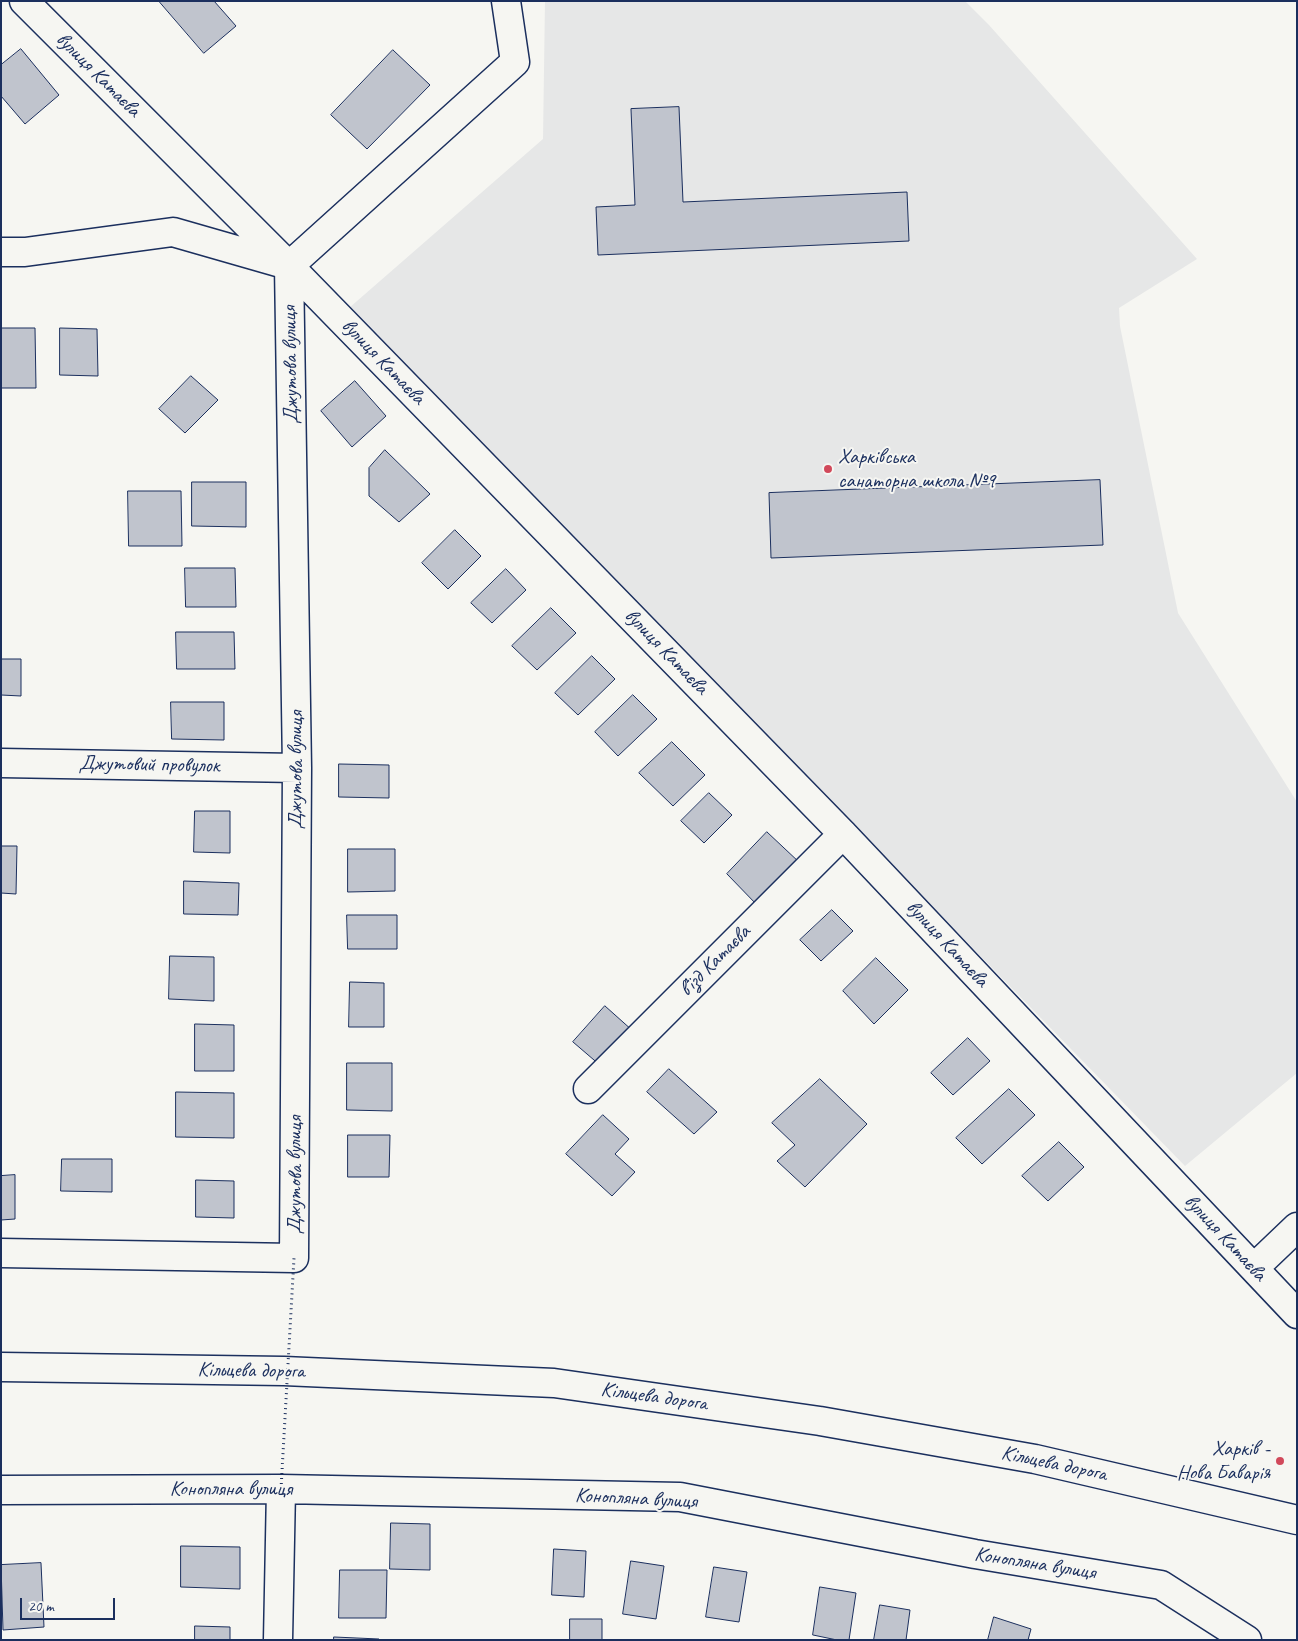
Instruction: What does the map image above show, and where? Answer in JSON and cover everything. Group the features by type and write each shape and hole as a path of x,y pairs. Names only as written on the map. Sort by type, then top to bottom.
{"main road":[{"name":"вулиця Катаєва","path":"24,1 289,266 843,834 1297,1314"},
{"path":"1,252 25,252 172,232 289,266 515,62 506,1"},
{"name":"Джутова вулиця","path":"289,266 297,768 294,1258"},
{"name":"Джутовий провулок","path":"1,763 297,768"},
{"name":"в’їзд Катаєва","path":"588,1089 843,834"},
{"path":"1254,1268 1297,1228"},
{"path":"1,1253 294,1258"},
{"name":"Кільцева дорога","path":"1,1367 284,1371 554,1383 820,1420 1035,1459 1297,1520"},
{"path":"278,1640 281,1488"},
{"name":"Конопляна вулиця","path":"1,1490 281,1488 680,1497 975,1554 1161,1585 1246,1640"}],"path":[{"name":"Джутова вулиця","path":"281,1488 294,1258"}],"shaded area":[{"name":"Харківська санаторна школа №9","path":"545,1 965,1 989,25 1197,259 1119,308 1120,326 1178,613 1297,802 1297,1073 1185,1166 349,308 543,139"}],"building":[{"path":"159,1 214,1 236,26 204,53"},
{"path":"21,49 59,95 25,124 1,96 1,65"},
{"path":"393,50 430,85 367,149 331,115"},
{"path":"679,107 683,202 907,192 909,241 598,255 596,207 635,205 631,109"},
{"path":"1,328 35,328 36,388 1,388"},
{"path":"60,328 97,329 98,376 60,375"},
{"path":"191,376 218,400 185,433 159,409"},
{"path":"355,381 386,416 352,447 321,411"},
{"path":"385,450 430,494 399,522 369,496 369,468"},
{"path":"1100,480 1103,545 771,558 769,493"},
{"path":"192,482 246,482 246,527 192,526"},
{"path":"128,491 181,491 182,546 129,546"},
{"path":"455,530 481,556 448,589 422,563"},
{"path":"185,568 235,568 236,607 186,607"},
{"path":"506,569 526,590 492,623 471,603"},
{"path":"551,608 576,633 537,670 512,646"},
{"path":"176,632 234,632 235,669 177,669"},
{"path":"592,656 615,679 578,715 555,693"},
{"path":"1,659 21,659 21,696 1,695"},
{"path":"633,695 657,719 618,756 595,732"},
{"path":"171,702 224,702 224,740 172,739"},
{"path":"672,742 705,775 673,806 639,773"},
{"path":"339,764 389,765 389,798 339,797"},
{"path":"709,793 732,815 704,843 681,821"},
{"path":"195,811 230,811 230,853 194,852"},
{"path":"767,832 800,863 758,906 727,874"},
{"path":"1,846 17,846 16,894 1,893"},
{"path":"348,849 395,849 395,891 348,892"},
{"path":"184,881 239,883 238,915 184,914"},
{"path":"832,910 853,931 821,961 800,940"},
{"path":"347,915 397,915 397,949 348,949"},
{"path":"170,956 214,957 214,1001 169,999"},
{"path":"876,958 908,990 874,1024 843,991"},
{"path":"350,982 384,983 384,1027 349,1027"},
{"path":"605,1006 633,1031 601,1066 573,1042"},
{"path":"195,1024 234,1025 234,1071 195,1071"},
{"path":"968,1038 990,1061 953,1095 931,1073"},
{"path":"347,1063 392,1063 392,1111 347,1110"},
{"path":"669,1069 717,1112 694,1134 647,1092"},
{"path":"820,1079 867,1124 805,1187 777,1161 795,1145 772,1123"},
{"path":"1009,1089 1035,1115 982,1164 956,1138"},
{"path":"176,1092 234,1093 234,1138 176,1137"},
{"path":"603,1115 629,1139 615,1154 635,1172 612,1196 566,1154"},
{"path":"348,1135 390,1135 389,1177 348,1177"},
{"path":"1059,1142 1084,1167 1048,1201 1022,1176"},
{"path":"62,1159 112,1159 112,1192 61,1191"},
{"path":"15,1175 15,1219 1,1220 1,1176"},
{"path":"196,1180 234,1181 234,1218 196,1217"},
{"path":"391,1523 430,1524 430,1570 390,1569"},
{"path":"181,1546 240,1547 240,1589 181,1587"},
{"path":"554,1549 586,1551 584,1597 552,1595"},
{"path":"631,1561 664,1566 656,1619 623,1614"},
{"path":"41,1563 44,1627 3,1630 1,1565"},
{"path":"714,1567 747,1572 739,1622 706,1617"},
{"path":"340,1570 387,1570 386,1618 339,1618"},
{"path":"820,1587 856,1593 849,1640 837,1640 813,1635"},
{"path":"880,1605 910,1610 906,1640 874,1640"},
{"path":"994,1617 1031,1629 1028,1640 988,1640"},
{"path":"570,1619 602,1619 602,1640 570,1640"},
{"path":"195,1626 230,1627 230,1640 195,1640"},
{"path":"334,1637 379,1639 379,1640 334,1640"}],"place":[{"name":"Харківська санаторна школа №9","path":"828,469"},
{"name":"Харків - Нова Баварія","path":"1280,1461"}]}
